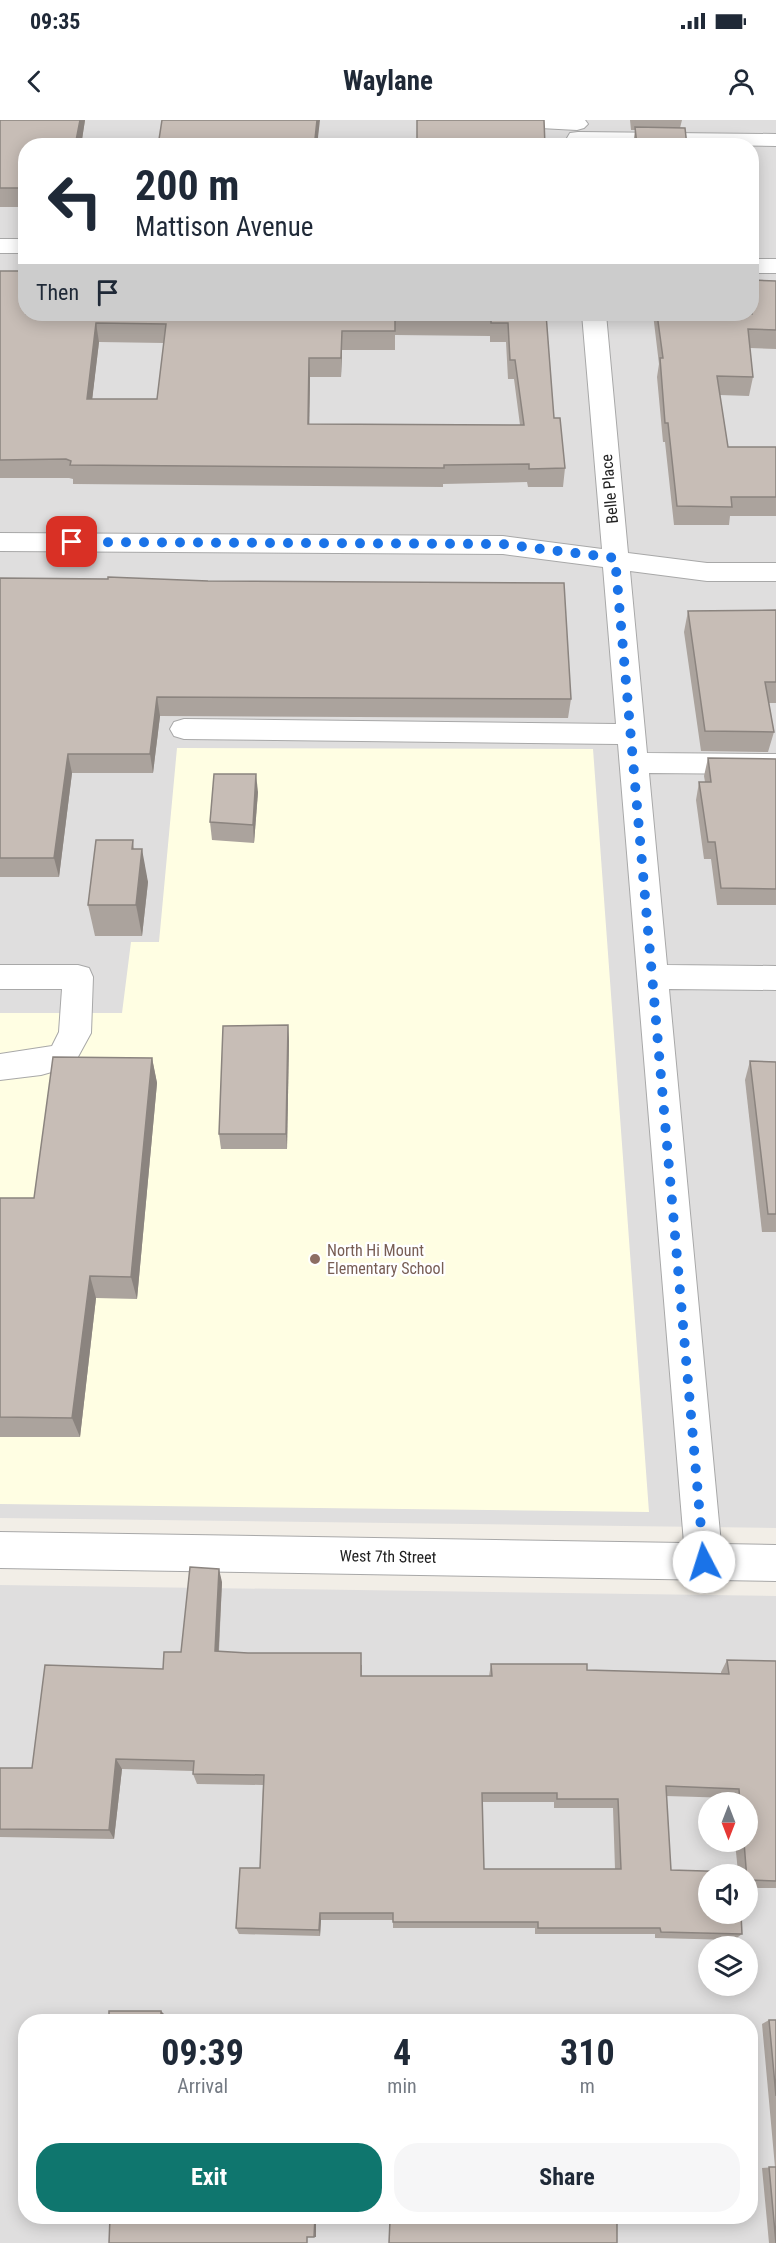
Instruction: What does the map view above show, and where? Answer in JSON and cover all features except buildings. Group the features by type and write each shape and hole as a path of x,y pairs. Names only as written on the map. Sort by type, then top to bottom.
{"street":[{"path":"501,120 578,132 726,138"},
{"path":"759,139 776,140"},
{"path":"0,246 18,246"},
{"path":"759,266 776,266"},
{"name":"Belle Place","path":"595,321 704,1562"},
{"path":"0,542 502,544 707,572 776,572"},
{"path":"184,729 632,748 776,764"},
{"path":"0,977 78,977 75,1033 62,1057 0,1067"},
{"path":"652,977 776,978"},
{"name":"West 7th Street","path":"0,1550 776,1563"}],"shaded area":[{"path":"0,120 776,120 776,1528 0,1518"},
{"name":"North Hi Mount Elementary School","path":"177,748 593,749 649,1512 0,1504 0,1013 122,1013 131,942 159,942"},
{"path":"0,1585 776,1596 776,2243 0,2243"}],"place":[{"name":"North Hi Mount Elementary School","path":"315,1259"}],"route":[{"path":"72,542 502,544 615,558 704,1562"}]}
